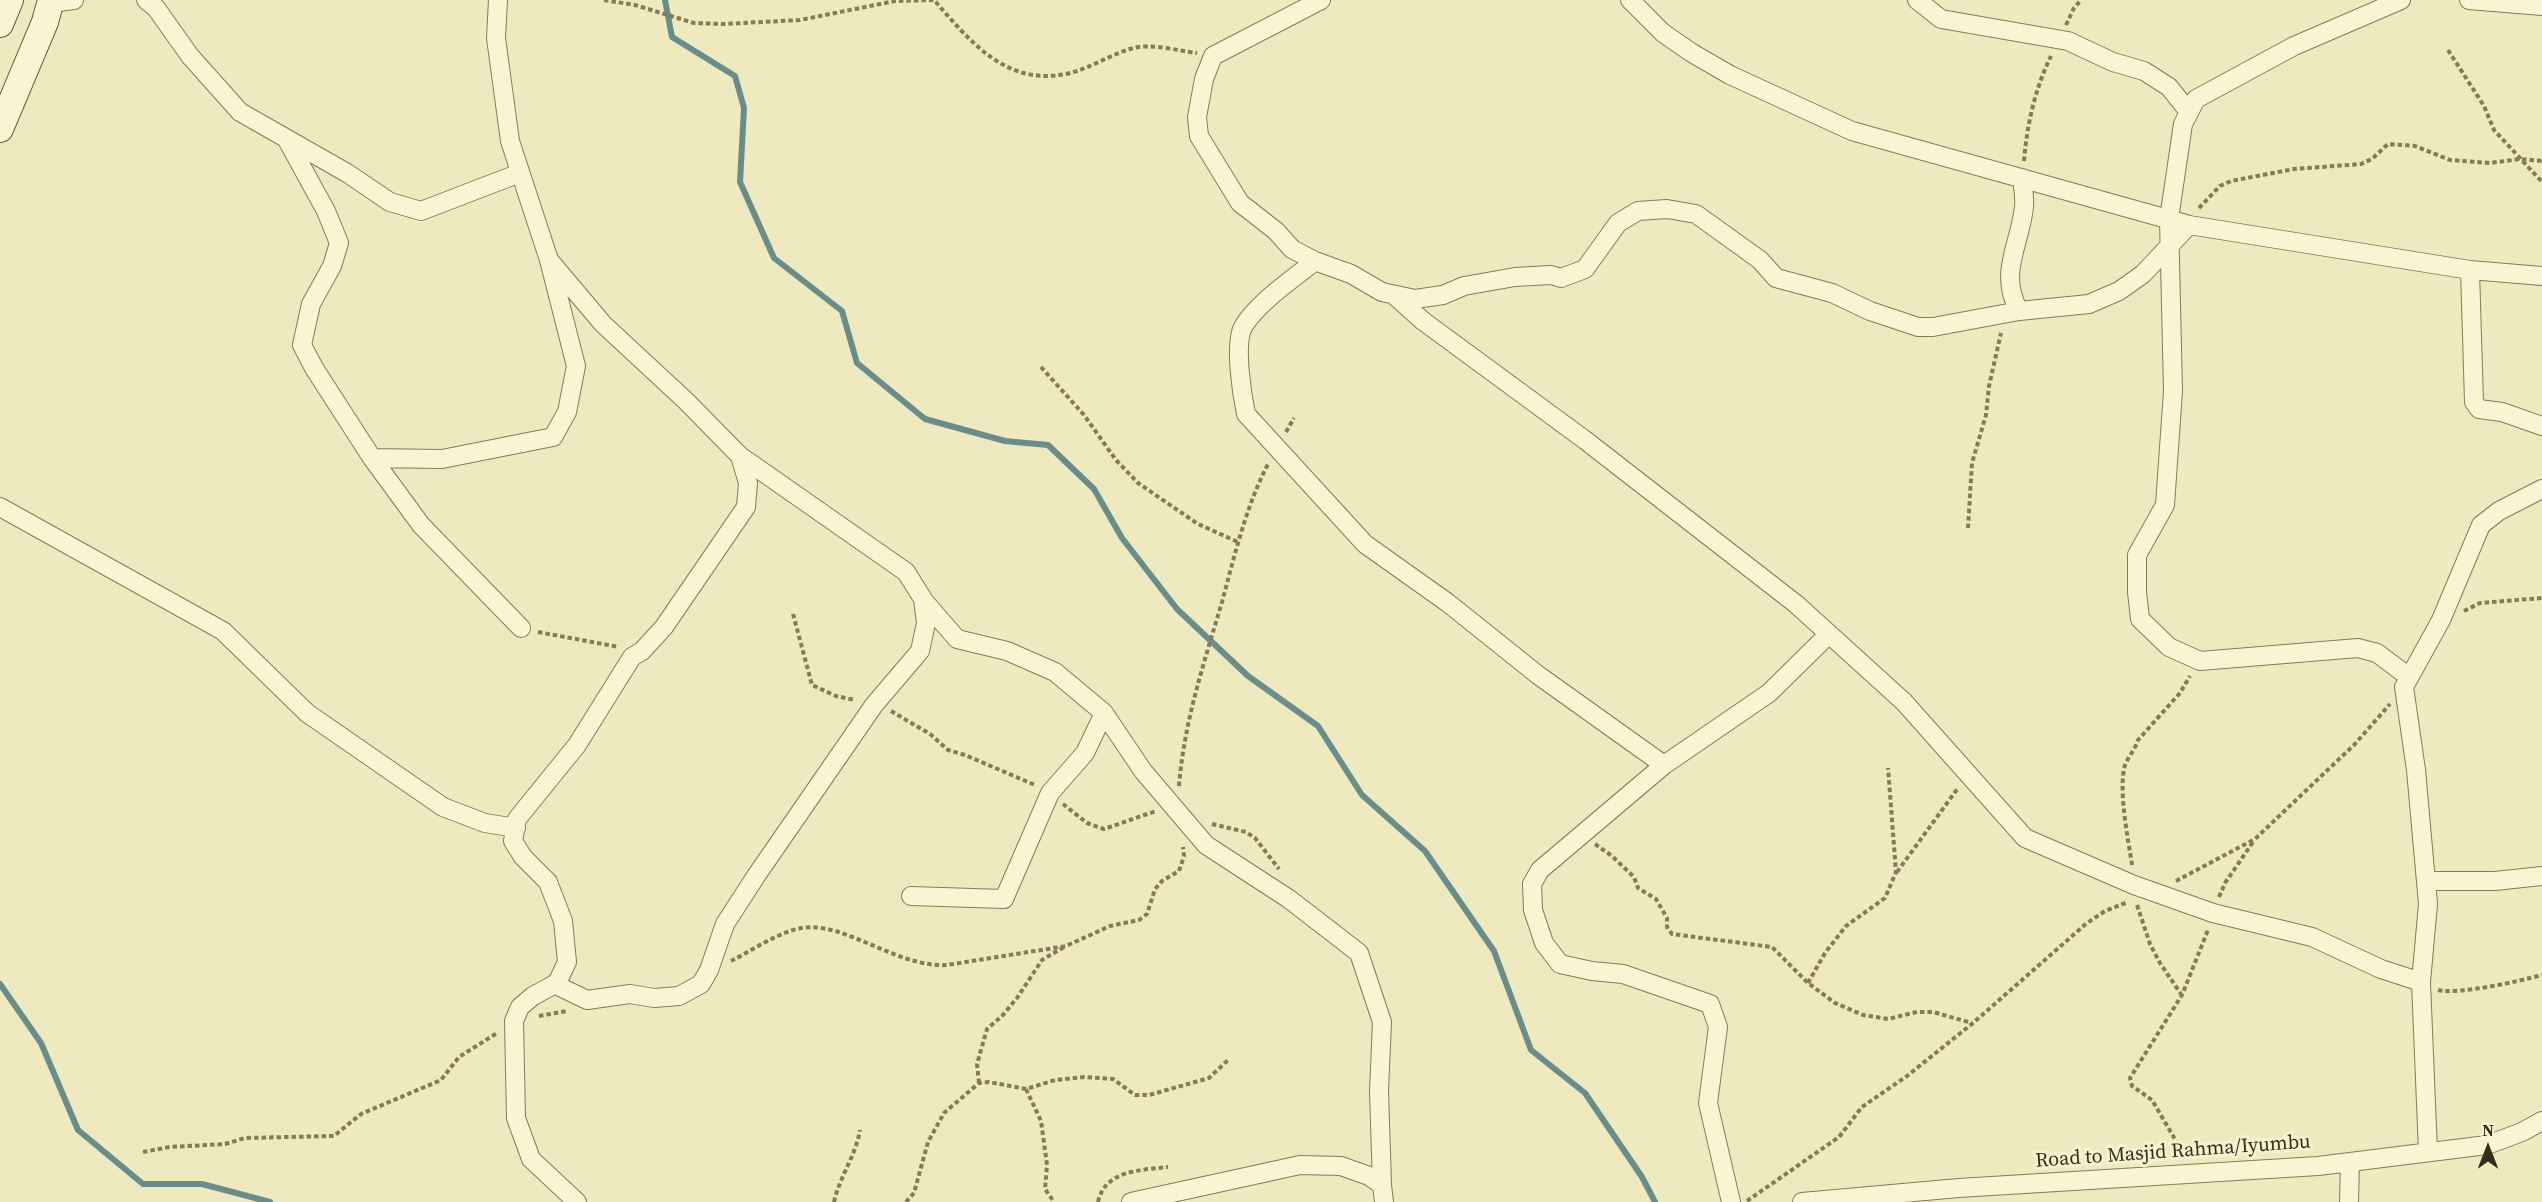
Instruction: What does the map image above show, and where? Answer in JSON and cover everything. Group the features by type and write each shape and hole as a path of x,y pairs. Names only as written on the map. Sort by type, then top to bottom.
{"main road":[{"path":"0,24 10,0"},
{"path":"0,129 59,1"}],"street":[{"path":"146,0 156,8 190,56 240,112 347,173 390,202 421,211 520,173"},
{"path":"372,458 442,459 553,437 567,412 576,366 549,260 510,141 496,38 498,0"},
{"path":"1321,0 1213,56 1204,79 1197,117 1199,136 1240,203 1276,231 1292,249 1314,261 1351,274 1382,292 1415,299 1443,295 1464,286 1515,278 1551,275 1561,278 1585,269 1618,223 1638,211 1667,209 1696,214 1760,260 1776,278 1832,293 1870,311 1918,327 1933,327 2015,312 2089,303 2119,291 2143,274 2189,225"},
{"path":"1630,0 1664,33 1692,54 1731,75 1852,131 2189,225 2470,270 2542,276"},
{"path":"1917,0 1941,19 2068,41 2113,62 2144,71 2169,87 2189,112"},
{"path":"2401,0 2294,46 2196,99 2183,124 2169,219 2173,391 2165,505 2137,555 2137,592 2140,619 2169,647 2199,661 2358,648 2377,653 2407,682"},
{"path":"2469,0 2542,6"},
{"path":"287,140 326,211 339,243 332,266 311,304 302,345 314,368 372,458 421,525 521,628"},
{"path":"2015,312 2009,280 2024,206 2022,178"},
{"path":"549,260 603,324 686,401 740,456 906,572 923,599 957,639"},
{"path":"1314,261 1255,313 1242,328 1239,342 1242,395 1246,414 1365,544 1448,603 1538,675 1664,765"},
{"path":"2470,270 2474,402 2479,409 2502,412 2542,426"},
{"path":"1394,294 1423,321 1585,440 1777,589 1904,702 2025,838 2134,885 2212,913 2312,937 2380,969 2421,982"},
{"path":"578,1202 531,1159 516,1118 514,1021 520,1007 533,996 554,984 567,962 562,921 548,882 523,857 513,841 518,819 577,745 632,657 642,651 664,627 746,507 748,483 740,456"},
{"path":"2428,1152 2421,982 2427,930 2427,881 2407,682 2441,621 2481,525 2499,511 2542,489"},
{"path":"0,507 223,631 307,713 443,807 485,823 516,828"},
{"path":"920,651 926,623 923,599"},
{"path":"1731,1202 1708,1103 1718,1027 1710,1004 1623,974 1592,971 1560,964 1544,943 1533,910 1532,884 1540,870 1664,765 1769,693 1829,634"},
{"path":"554,984 587,1000 630,994 654,998 679,996 701,984 709,970 725,924 874,705 920,651 936,642 957,639 1007,651 1055,672 1104,713 1143,771 1206,845 1289,899 1359,953 1382,1022 1379,1091 1383,1193"},
{"path":"911,896 1004,899 1050,794 1085,753 1104,713"},
{"path":"2427,881 2495,881 2542,876"},
{"name":"Road to Masjid Rahma/Iyumbu","path":"1802,1202 1846,1196 2350,1162 2487,1145 2522,1132 2542,1121"},
{"path":"2349,1202 2350,1162"},
{"path":"1131,1202 1300,1165 1341,1166 1369,1176 1383,1193"}],"path":[{"path":"604,0 635,5 694,23 724,24 800,20 895,1 934,0 967,39 997,63 1034,77 1066,74 1098,64 1135,47 1213,56"},
{"path":"2022,178 2026,134 2040,80 2074,8 2081,0"},
{"path":"2448,50 2484,106 2494,130 2542,182"},
{"path":"2189,225 2200,207 2220,186 2231,181 2294,169 2361,164 2372,159 2388,144 2415,146 2450,160 2490,163 2520,159 2542,161"},
{"path":"1968,528 1971,464 1986,415 1989,386 2000,335 2015,312"},
{"path":"1041,367 1084,415 1116,460 1138,483 1198,524 1238,542"},
{"path":"980,1083 977,1064 987,1029 1017,998 1042,960 1110,926 1139,920 1146,914 1155,889 1162,881 1179,871 1182,864 1183,842 1178,812 1181,759 1193,696 1238,542 1258,483 1294,418"},
{"path":"2441,621 2480,603 2542,598"},
{"path":"793,614 812,685 836,696 874,705 907,719 948,750 965,755 1050,794 1095,828 1104,829 1154,811 1178,812 1246,832 1255,838 1284,876"},
{"path":"521,628 642,651"},
{"path":"2134,885 2124,798 2126,764 2138,740 2180,693 2199,661"},
{"path":"2194,1173 2152,1100 2132,1086 2130,1082 2136,1067 2182,995 2225,883 2255,839 2355,745 2407,682"},
{"path":"1888,768 1896,872"},
{"path":"1808,983 1846,926 1885,898 1896,872 1938,818 1966,774"},
{"path":"2154,891 2255,839"},
{"path":"1590,841 1612,856 1634,877 1638,888 1656,899 1667,918 1667,927 1672,934 1680,937 1772,947 1808,983 1835,1003 1863,1015 1888,1019 1917,1012 1933,1012 1973,1023"},
{"path":"1746,1202 1839,1137 1862,1107 1907,1076 1973,1023 2087,923 2105,911 2135,898 2150,944 2182,995"},
{"path":"709,970 723,966 793,930 808,927 827,928 893,955 927,965 947,965 1066,946"},
{"path":"2421,982 2446,992 2542,975"},
{"path":"143,1152 170,1147 225,1144 245,1138 334,1136 361,1114 441,1080 459,1057 514,1021 576,1010"},
{"path":"906,1202 914,1193 928,1142 944,1113 980,1083 989,1082 1026,1089 1055,1080 1084,1077 1113,1079 1135,1095 1149,1095 1209,1078 1228,1060"},
{"path":"1026,1089 1041,1121 1047,1165 1045,1189 1054,1202"},
{"path":"834,1202 847,1163 858,1147 860,1130"},
{"path":"1098,1202 1100,1192 1115,1177 1134,1170 1168,1167"}],"waterway":[{"path":"665,0 672,37 735,76 744,108 740,182 774,258 842,311 857,363 925,419 1005,441 1048,445 1094,489 1122,538 1177,609 1248,676 1318,726 1362,795 1425,851 1494,951 1531,1050 1585,1093 1642,1177 1655,1202"},
{"path":"0,984 41,1043 78,1130 143,1184 202,1184 270,1202"}]}
